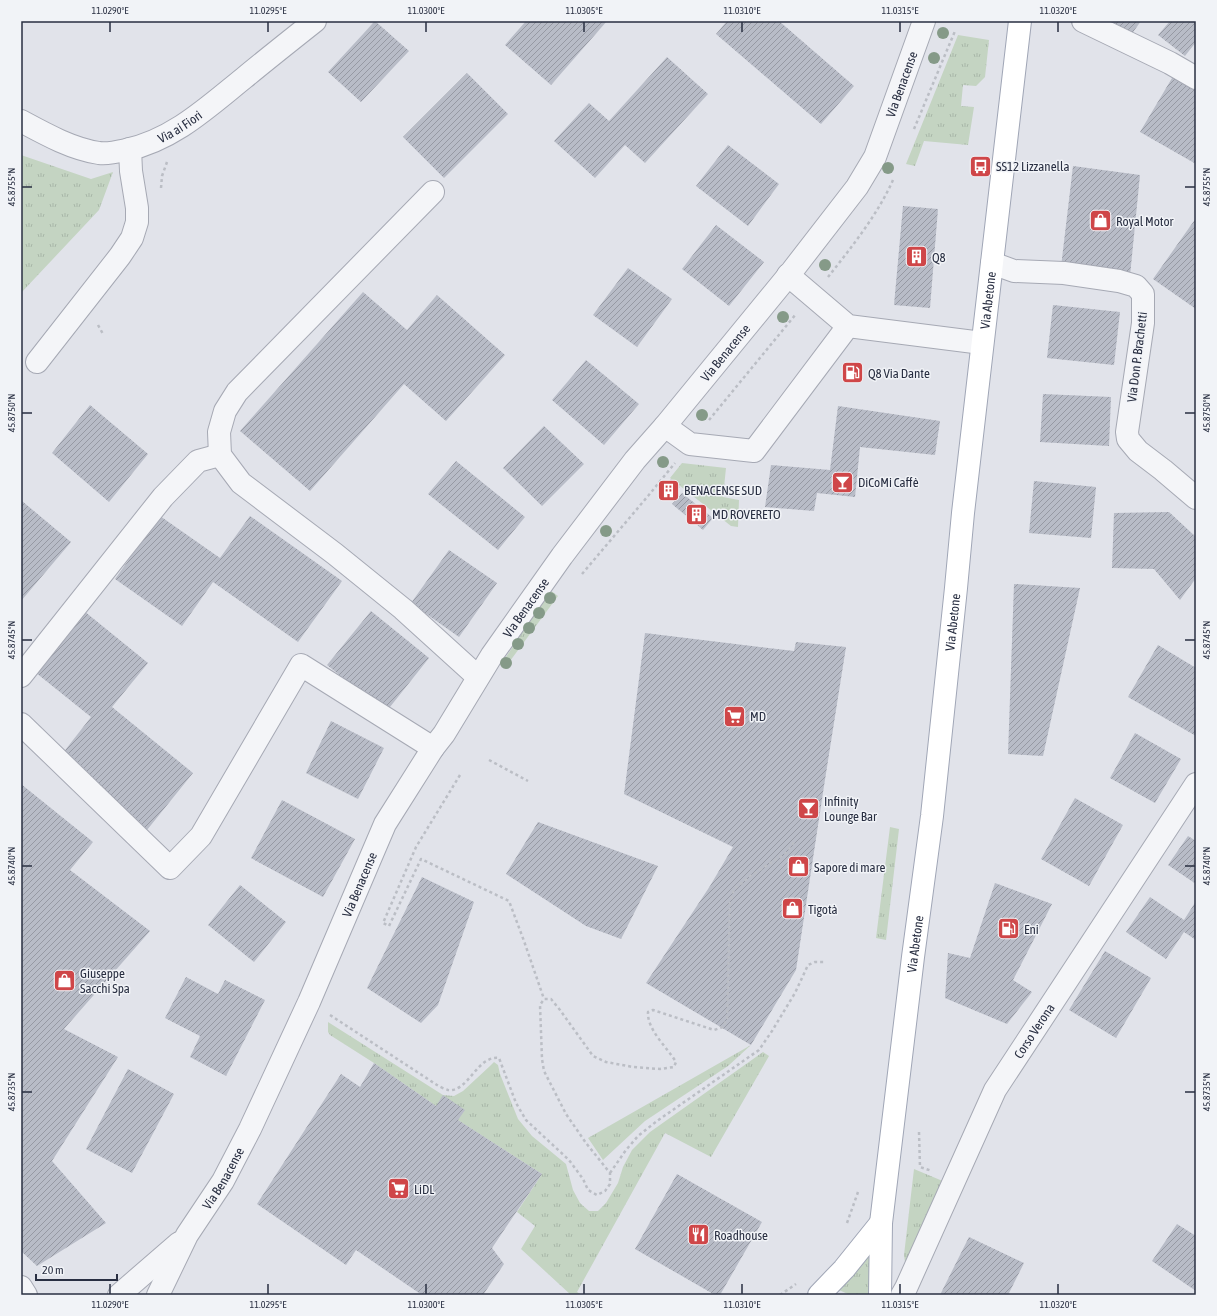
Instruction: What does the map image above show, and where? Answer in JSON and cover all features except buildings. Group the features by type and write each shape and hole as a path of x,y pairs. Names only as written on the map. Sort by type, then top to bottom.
{"main road":[{"name":"Via Abetone","path":"880,1295 881,1222 913,957 932,816 963,513 1020,21"},
{"path":"819,1295 844,1269 881,1222"}],"street":[{"name":"Via ai Fiori","path":"21,121 76,147 99,152 111,153 152,142 175,131 201,112 315,21"},
{"name":"Via Benacense","path":"187,1235 223,1181 250,1129 309,1002 386,824 432,748 444,734 492,655 562,556 635,460 665,426 788,275 857,187 874,157 924,21"},
{"path":"1082,21 1170,63 1196,78"},
{"path":"37,362 120,256 132,238 136,222 137,208 131,171 130,149"},
{"path":"433,192 237,392 225,411 219,432 220,456 241,483 335,554 398,605 478,677"},
{"name":"Via Don P. Brachetti","path":"992,263 1014,270 1064,273 1119,281 1136,286 1143,294 1143,322 1127,432 1128,439 1138,451 1196,498"},
{"path":"788,275 848,326 982,343"},
{"path":"665,426 690,444 754,450 848,326"},
{"path":"21,676 163,497 198,461 220,456"},
{"path":"21,724 170,868 201,836 301,665 432,748"},
{"name":"Corso Verona","path":"902,1295 994,1090 1196,784"},
{"path":"119,1295 187,1235"},
{"path":"158,1295 187,1235"},
{"path":"21,1287 26,1295"}],"path":[{"path":"710,420 796,314"},
{"path":"580,576 671,467"},
{"path":"489,760 528,781"},
{"path":"460,775 416,847 383,923 389,926 422,859 509,901 544,999"},
{"path":"544,999 551,999 555,1003 593,1056 606,1062 633,1067 660,1069 674,1067 676,1062 651,1028 647,1019 648,1012 653,1010 714,1030 723,1027 727,1020 730,903 734,889 749,877 786,853 794,842"},
{"path":"309,1002 437,1086 448,1090 456,1090 486,1061 493,1058 499,1058 516,1103 526,1120 569,1160 583,1179 588,1190 596,1195 605,1191 610,1184 610,1173 638,1136 656,1121 759,1050 795,993 808,965 815,962 824,962"},
{"path":"544,999 540,1005 542,1059 544,1072 566,1114 603,1166 610,1173"},
{"path":"846,1225 859,1188"},
{"path":"780,1295 800,1282"}],"green space":[{"path":"958,35 989,40 985,77 976,86 963,85 961,106 974,107 968,145 924,141 915,166 906,164"},
{"path":"21,155 91,179 113,172 99,210 21,293"},
{"path":"682,463 726,468 723,497 739,500 738,527 731,526 670,478"},
{"path":"550,590 558,596 507,665 505,664 504,660"},
{"path":"890,827 899,829 886,940 876,938"},
{"path":"328,1022 443,1095 454,1096 463,1091 494,1062 498,1065 500,1074 518,1119 532,1136 566,1164 573,1190 580,1203 589,1211 598,1211 606,1203 618,1183 623,1167 632,1150 650,1132 763,1052 769,1056 711,1157 665,1133 577,1292 582,1295 571,1295 521,1249 535,1226 517,1212 542,1174 436,1106 374,1063 330,1035 328,1032"},
{"path":"751,1045 728,1066 645,1121 603,1160 588,1138"},
{"path":"914,1169 945,1182 907,1264 905,1262 904,1255"},
{"path":"874,1240 873,1295 850,1295 839,1290"}],"place":[{"name":"SS12 Lizzanella","path":"980,166"},
{"name":"Royal Motor","path":"1101,221"},
{"name":"Q8","path":"916,257"},
{"name":"Q8 Via Dante","path":"853,373"},
{"name":"DiCoMi Caffè","path":"842,482"},
{"name":"BENACENSE SUD","path":"669,490"},
{"name":"MD ROVERETO","path":"696,514"},
{"name":"MD","path":"734,716"},
{"name":"Infinity Lounge Bar","path":"808,808"},
{"name":"Sapore di mare","path":"799,867"},
{"name":"Tigotà","path":"793,909"},
{"name":"Eni","path":"1009,929"},
{"name":"Giuseppe Sacchi Spa","path":"64,980"},
{"name":"LiDL","path":"399,1189"},
{"name":"Roadhouse","path":"698,1235"}]}
